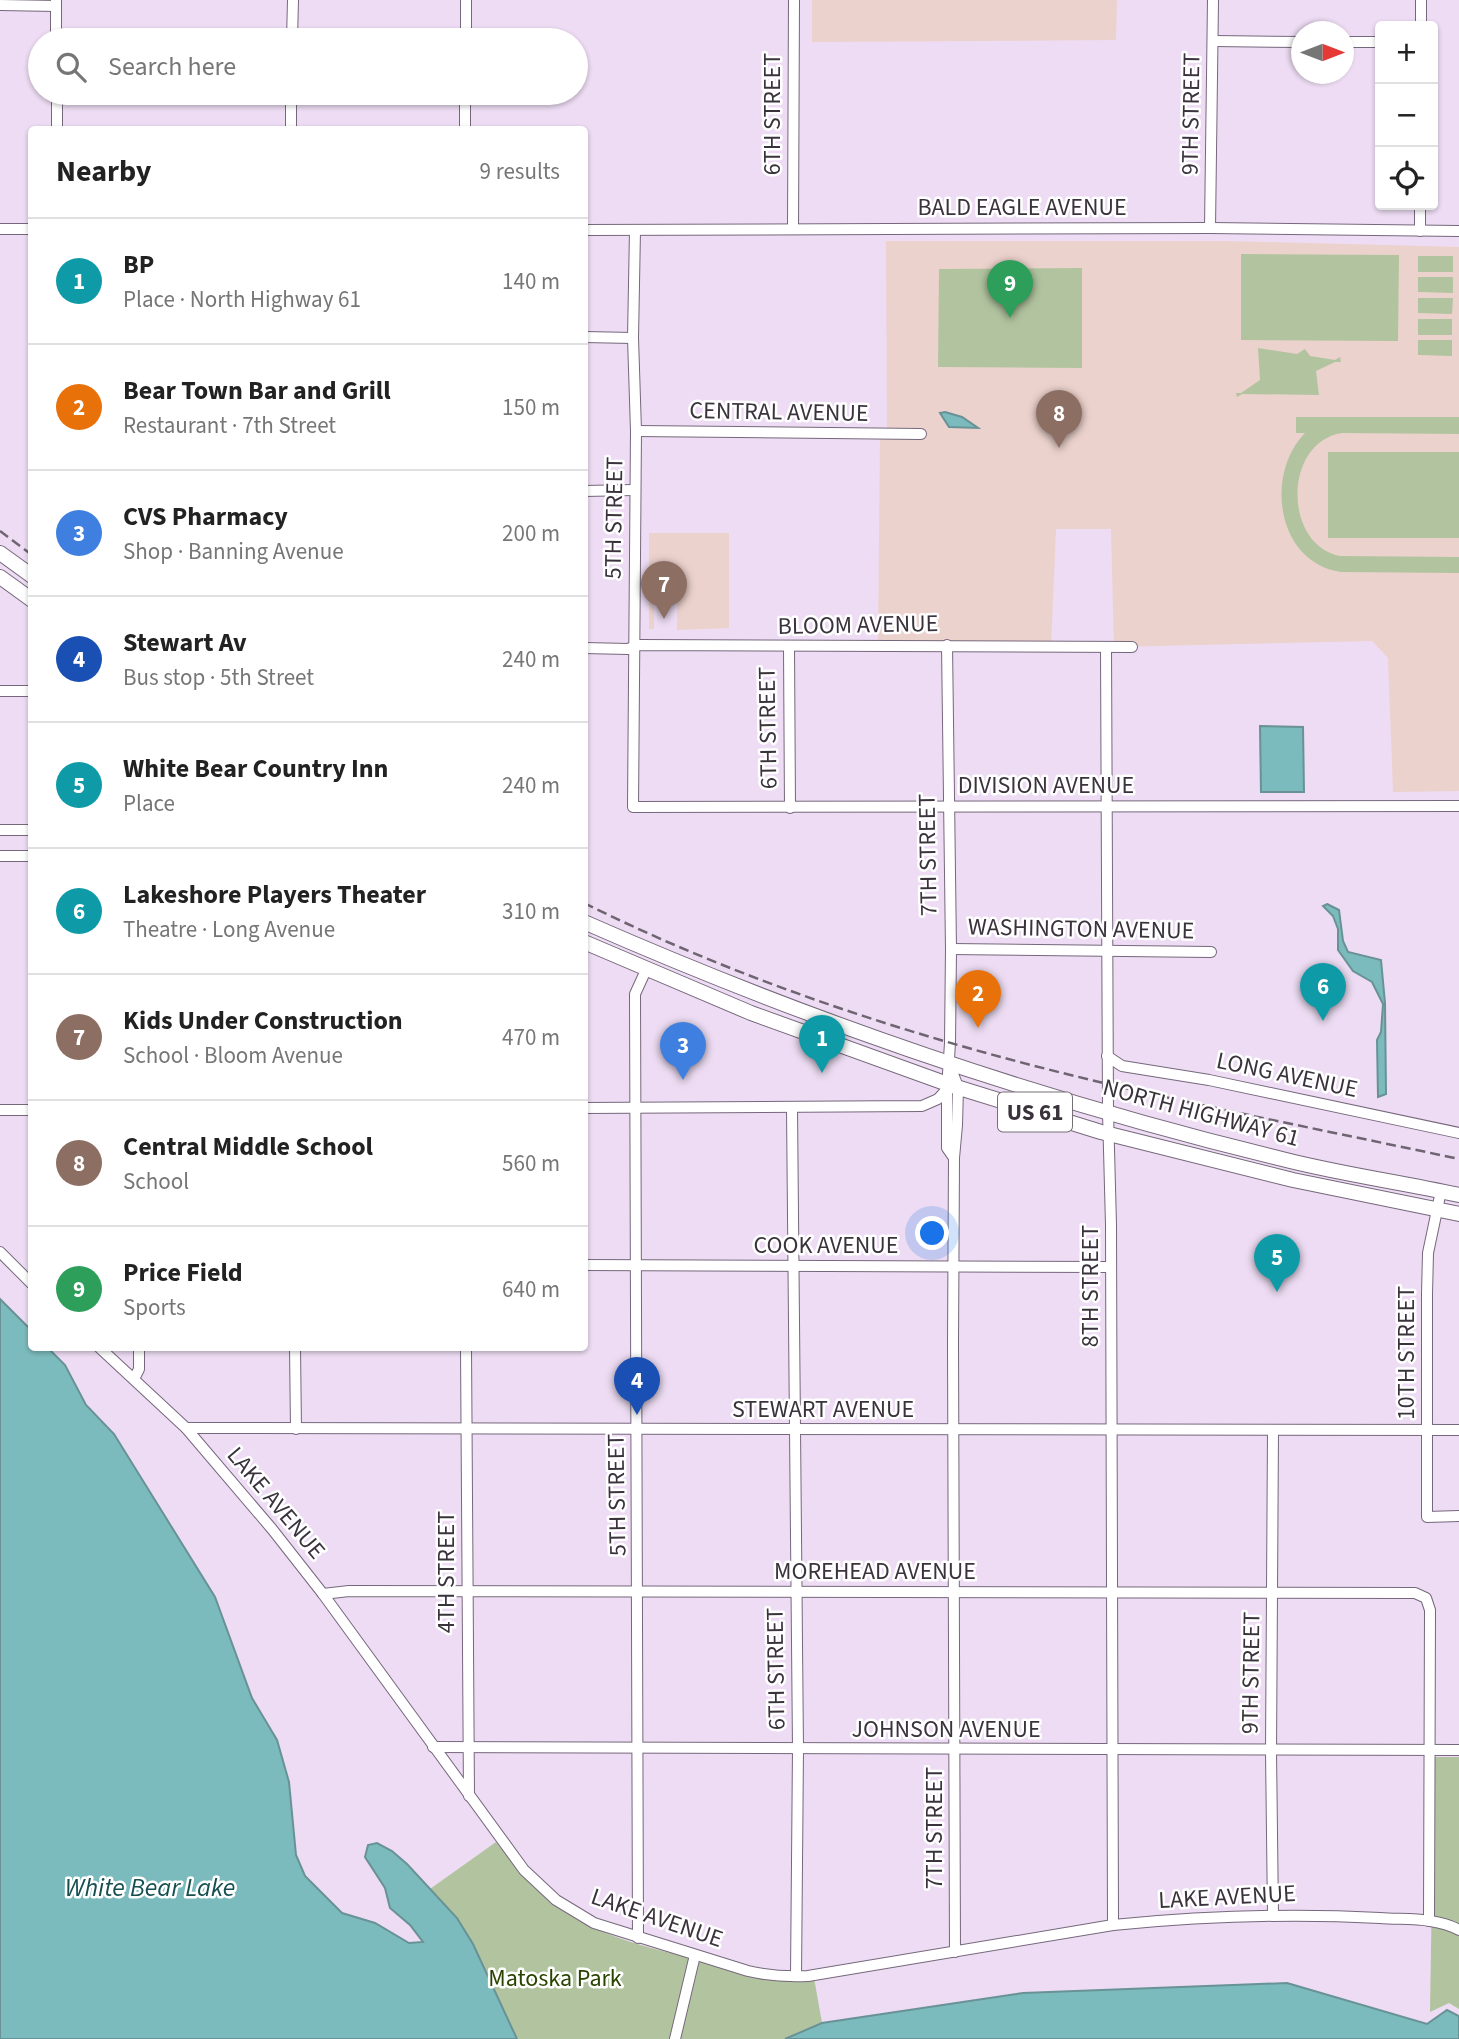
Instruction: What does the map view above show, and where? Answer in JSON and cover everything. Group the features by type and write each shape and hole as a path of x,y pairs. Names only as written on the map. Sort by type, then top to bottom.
{"main road":[{"path":"0,553 28,573"},
{"path":"0,577 28,597"},
{"name":"NORTH HIGHWAY 61","path":"588,924 768,999 1029,1090 1283,1160 1459,1195"},
{"name":"NORTH HIGHWAY 61","path":"588,944 751,1013 950,1087 1108,1135 1194,1153 1293,1180 1459,1214"},
{"path":"646,970 651,963 658,960 672,960"}],"street":[{"path":"292,28 293,0"},
{"path":"466,0 466,28"},
{"name":"6TH STREET","path":"793,228 794,0"},
{"name":"9TH STREET","path":"1210,228 1213,0"},
{"path":"1421,0 1421,21"},
{"path":"0,5 56,3 56,28"},
{"path":"1214,41 1291,42"},
{"path":"1354,42 1375,43"},
{"path":"57,105 57,126"},
{"path":"291,105 292,126"},
{"path":"466,105 466,126"},
{"path":"1420,210 1420,231"},
{"name":"BALD EAGLE AVENUE","path":"588,230 1210,228 1459,231"},
{"path":"0,229 28,229"},
{"name":"5TH STREET","path":"633,807 635,230"},
{"path":"588,337 633,338"},
{"name":"CENTRAL AVENUE","path":"636,431 921,434"},
{"path":"588,491 634,490"},
{"name":"7TH STREET","path":"947,645 947,806 951,949 947,1148 954,1158"},
{"name":"BLOOM AVENUE","path":"588,649 628,649 633,646 1132,647"},
{"name":"6TH STREET","path":"789,647 790,808"},
{"name":"8TH STREET","path":"1106,647 1113,1926"},
{"path":"0,691 28,691"},
{"name":"DIVISION AVENUE","path":"633,807 1459,806"},
{"path":"0,830 28,830"},
{"path":"0,856 28,856"},
{"name":"WASHINGTON AVENUE","path":"951,949 1210,951"},
{"name":"5TH STREET","path":"638,1938 639,1591 635,994 646,970"},
{"name":"LONG AVENUE","path":"1107,1056 1122,1066 1209,1080 1459,1133"},
{"path":"922,1106 938,1099 950,1087"},
{"name":"7TH STREET","path":"950,1087 957,1125 953,1266 955,1952"},
{"path":"588,1108 922,1106 937,1112 947,1123"},
{"name":"6TH STREET","path":"792,1108 798,1749 796,1976"},
{"path":"0,1110 28,1110"},
{"name":"10TH STREET","path":"1441,1191 1429,1253 1427,1280 1427,1517 1459,1516"},
{"path":"0,1252 28,1280"},
{"name":"COOK AVENUE","path":"588,1265 1110,1267"},
{"name":"LAKE AVENUE","path":"103,1351 186,1428 272,1529 323,1594 524,1870 569,1909 594,1923 769,1976 796,1976 1113,1926 1273,1915 1308,1914 1429,1921 1459,1930"},
{"path":"134,1379 139,1369 139,1351"},
{"path":"295,1351 296,1429"},
{"name":"4TH STREET","path":"466,1351 469,1797"},
{"name":"STEWART AVENUE","path":"186,1428 1459,1430"},
{"name":"9TH STREET","path":"1273,1431 1273,1915"},
{"name":"MOREHEAD AVENUE","path":"323,1594 348,1591 1415,1593 1426,1598 1430,1610 1430,1750"},
{"name":"JOHNSON AVENUE","path":"433,1747 1459,1750"},
{"path":"1429,1921 1430,1750"},
{"path":"675,2039 695,1955"}],"shaded area":[{"path":"812,0 1117,0 1116,40 812,42"},
{"path":"886,241 1227,241 1459,247 1459,791 1393,792 1388,658 1372,641 1114,647 1111,529 1056,529 1051,647 878,646 880,434 887,434"},
{"path":"649,533 729,533 729,628 677,630 677,566 654,565 654,629 649,629"}],"green space":[{"path":"1241,254 1399,255 1398,341 1241,340"},
{"path":"1418,256 1453,256 1453,272 1418,272"},
{"path":"1082,268 1082,368 938,367 939,269"},
{"path":"1418,277 1453,277 1453,293 1418,292"},
{"path":"1418,298 1453,298 1452,314 1418,313"},
{"path":"1418,319 1452,319 1452,335 1418,335"},
{"path":"1418,340 1452,340 1452,356 1418,355"},
{"path":"1258,348 1297,354 1305,349 1310,356 1335,360 1340,357 1341,362 1316,371 1319,395 1242,394 1237,397 1236,393 1241,393 1260,380"},
{"path":"1296,417 1459,417 1459,434 1342,433 1323,440 1309,454 1300,473 1298,494 1300,515 1308,533 1321,548 1340,556 1459,557 1459,573 1341,572 1319,565 1303,552 1291,535 1284,515 1281,493 1284,471 1292,451 1305,433 1296,433"},
{"path":"1328,452 1459,452 1459,538 1328,538"},
{"path":"1459,1757 1459,2009 1449,2003 1430,2012 1434,1758"},
{"name":"Matoska Park","path":"496,1842 525,1877 550,1901 585,1924 615,1937 682,1955 814,1978 822,2023 785,2039 517,2039 473,1944 457,1918 430,1889"}],"water":[{"path":"940,413 962,417 978,428 949,427"},
{"path":"1260,726 1303,727 1304,792 1261,792"},
{"path":"1327,904 1339,910 1343,941 1348,952 1381,960 1385,1003 1386,1094 1378,1097 1377,1040 1381,1032 1383,1004 1372,982 1353,971 1338,950 1338,929 1333,916 1323,906"},
{"name":"White Bear Lake","path":"0,1299 28,1327 28,1351 51,1351 65,1365 86,1405 114,1434 215,1597 252,1698 277,1740 289,1782 296,1855 305,1876 342,1913 375,1923 409,1943 423,1942 410,1925 390,1908 385,1888 365,1857 368,1845 377,1843 392,1851 457,1918 473,1944 517,2039 0,2039"},
{"path":"1287,1983 1427,2024 1447,2010 1459,2016 1459,2039 785,2039 822,2023 1023,1993"}],"railway":[{"path":"0,531 28,552"},
{"path":"588,905 710,960 775,985 974,1050 1152,1094 1459,1159"}],"place":[{"name":"Price Field","path":"1010,318"},
{"name":"Central Middle School","path":"1059,448"},
{"name":"Kids Under Construction","path":"664,619"},
{"name":"Lakeshore Players Theater","path":"1323,1021"},
{"name":"Bear Town Bar and Grill","path":"978,1028"},
{"name":"BP","path":"822,1073"},
{"name":"CVS Pharmacy","path":"683,1080"},
{"name":"White Bear Country Inn","path":"1277,1292"},
{"name":"Stewart Av","path":"637,1415"}]}
